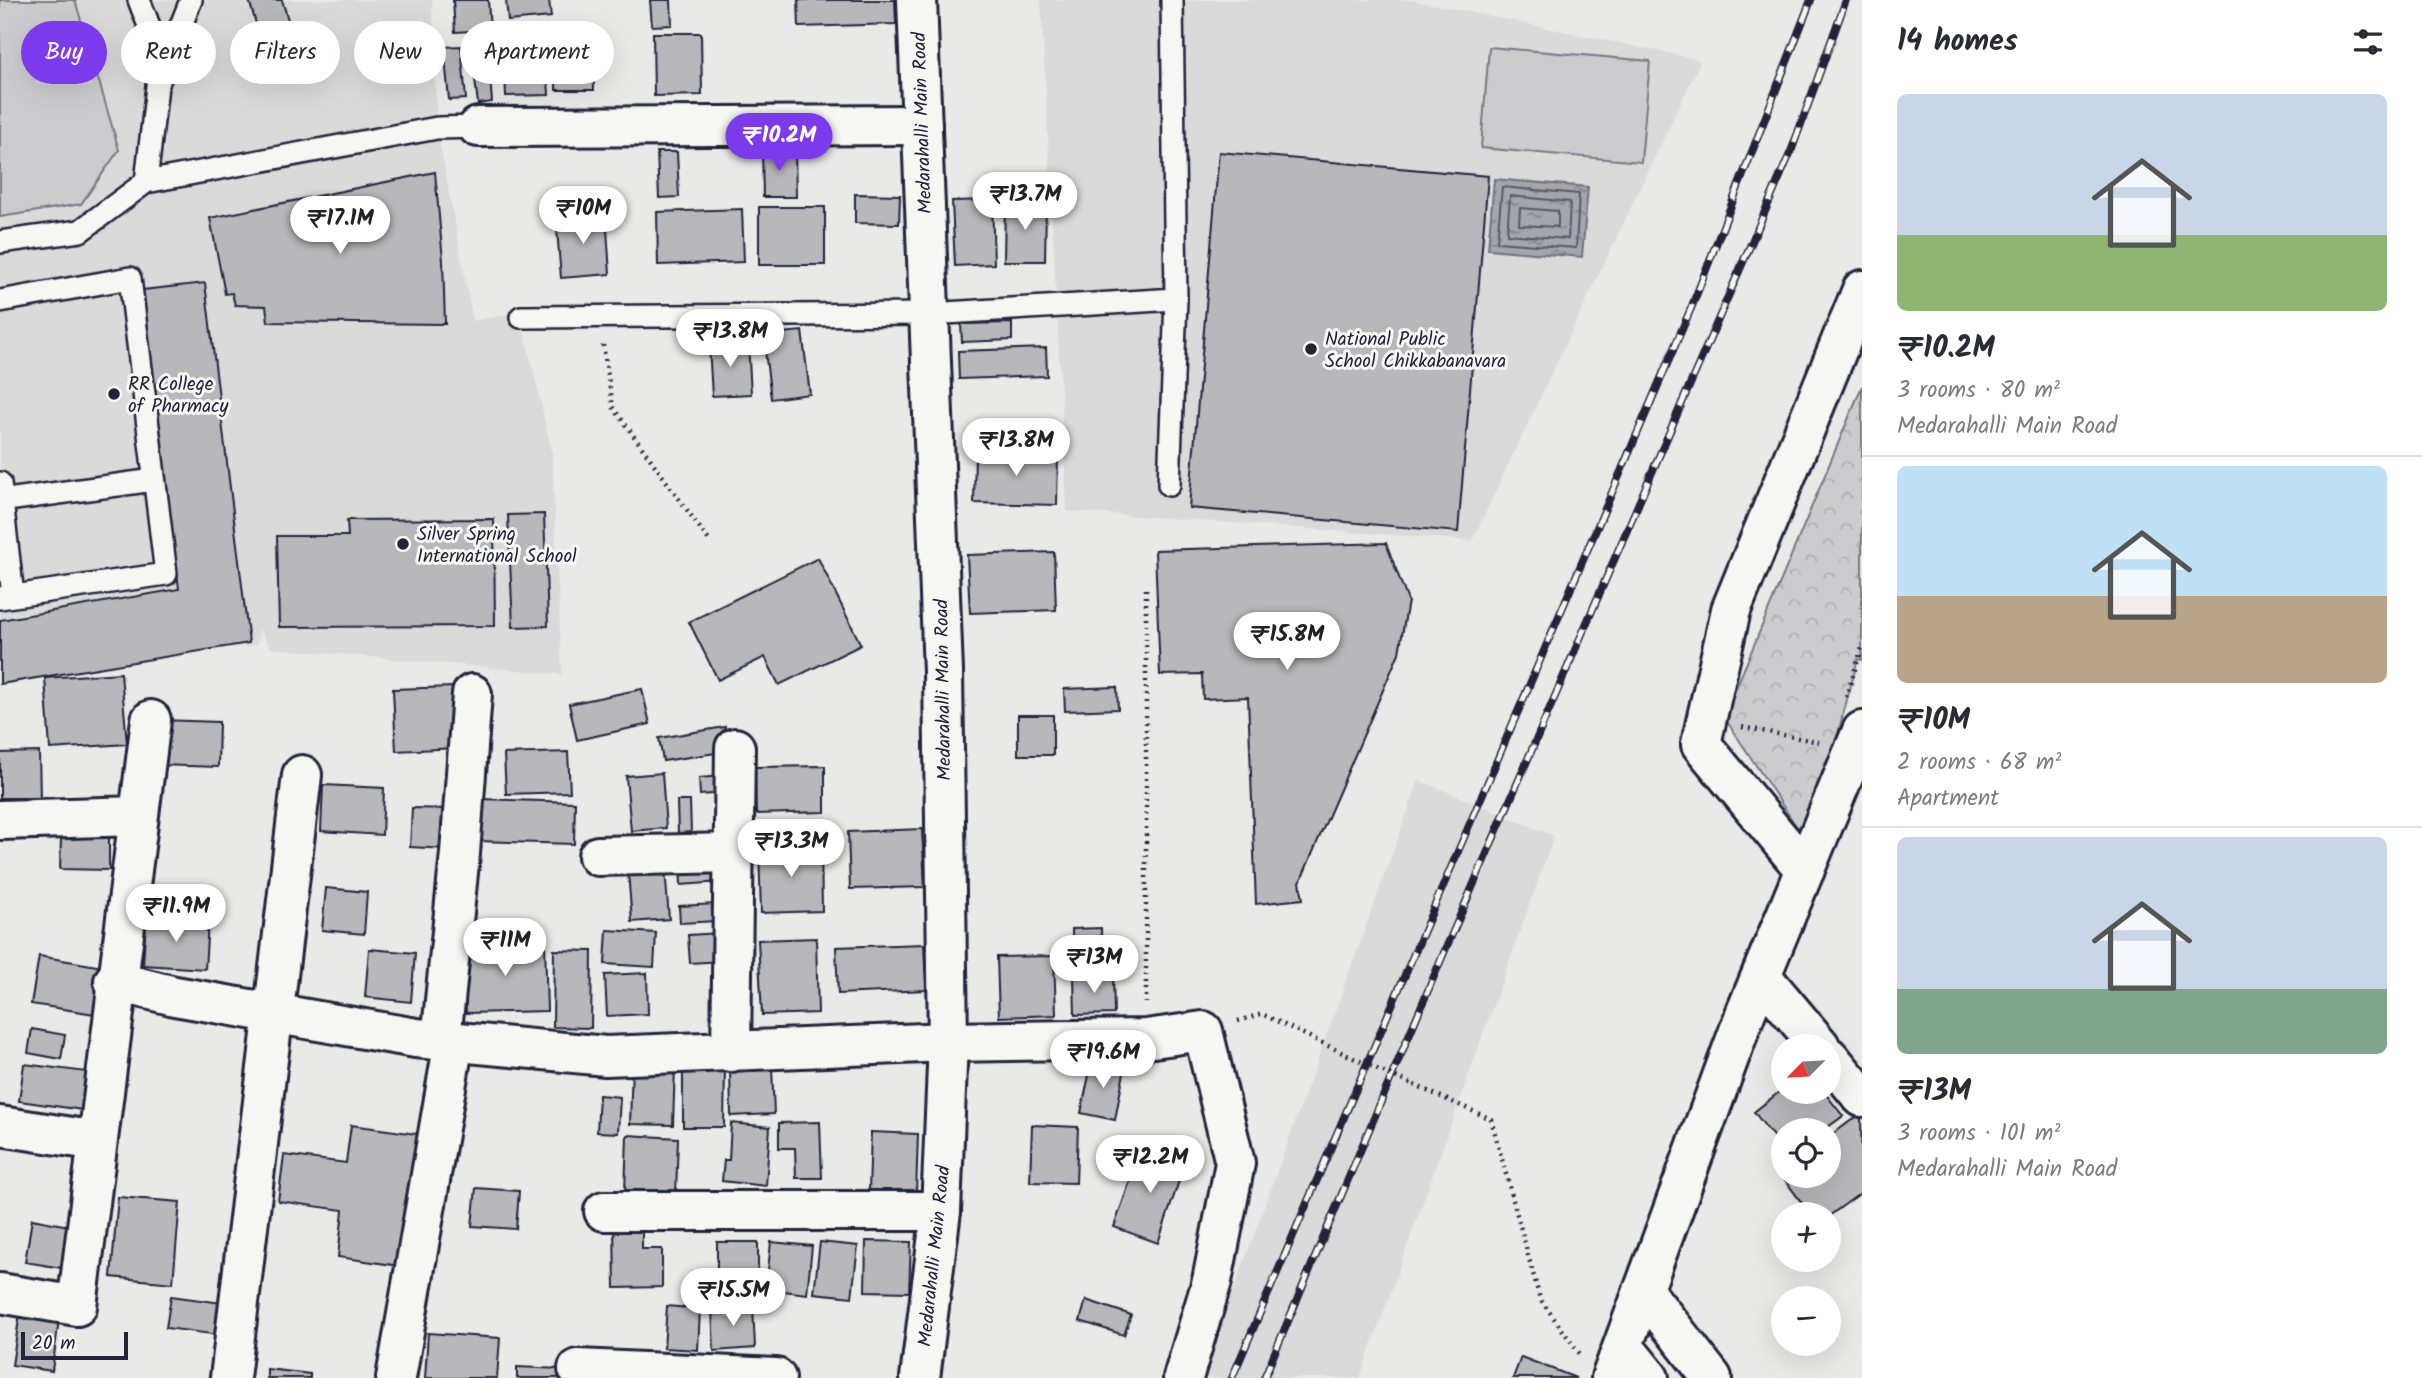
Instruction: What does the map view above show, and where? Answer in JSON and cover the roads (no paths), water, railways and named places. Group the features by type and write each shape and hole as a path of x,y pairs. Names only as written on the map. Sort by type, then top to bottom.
{"street":[{"name":"Medarahalli Main Road","path":"917,0 944,702 948,1042 941,1211 920,1378"},
{"path":"478,127 922,125"},
{"path":"1805,870 1701,744 1731,610 1862,290"},
{"path":"396,1378 448,1040 472,694"},
{"path":"0,1293 76,1306 151,720"},
{"path":"1649,1378 1617,1362 1762,976 1805,870 1845,728"},
{"path":"731,1052 735,748"},
{"path":"230,1378 302,775"},
{"path":"0,820 139,816"},
{"path":"598,856 733,853"},
{"path":"1762,976 1810,1034"},
{"path":"116,982 175,996 448,1040 606,1056 948,1042 1146,1039 1203,1031 1235,1163 1212,1281 1183,1378"},
{"path":"1841,1072 1862,1097"},
{"path":"0,1126 98,1141"},
{"path":"604,1211 941,1211"},
{"path":"1643,1290 1712,1378"},
{"path":"578,1369 776,1378"}],"lane":[{"path":"139,0 147,21"},
{"path":"183,21 191,0"},
{"path":"1169,485 1176,299 1172,0"},
{"path":"146,182 158,84"},
{"path":"0,242 80,231 146,182 437,128 478,127"},
{"path":"0,301 130,278 155,480 166,574 7,597 1,495 155,480"},
{"path":"521,317 929,314 1176,299"}],"water":[{"path":"1494,179 1588,187 1582,257 1488,249"}],"railway":[{"path":"1232,1378 1692,306 1811,0"},
{"path":"1264,1378 1443,955 1792,149 1846,0"}],"place":[{"name":"National Public School Chikkabanavara","path":"1311,349"},
{"name":"RR College of Pharmacy","path":"114,394"},
{"name":"Silver Spring International School","path":"403,544"}]}
